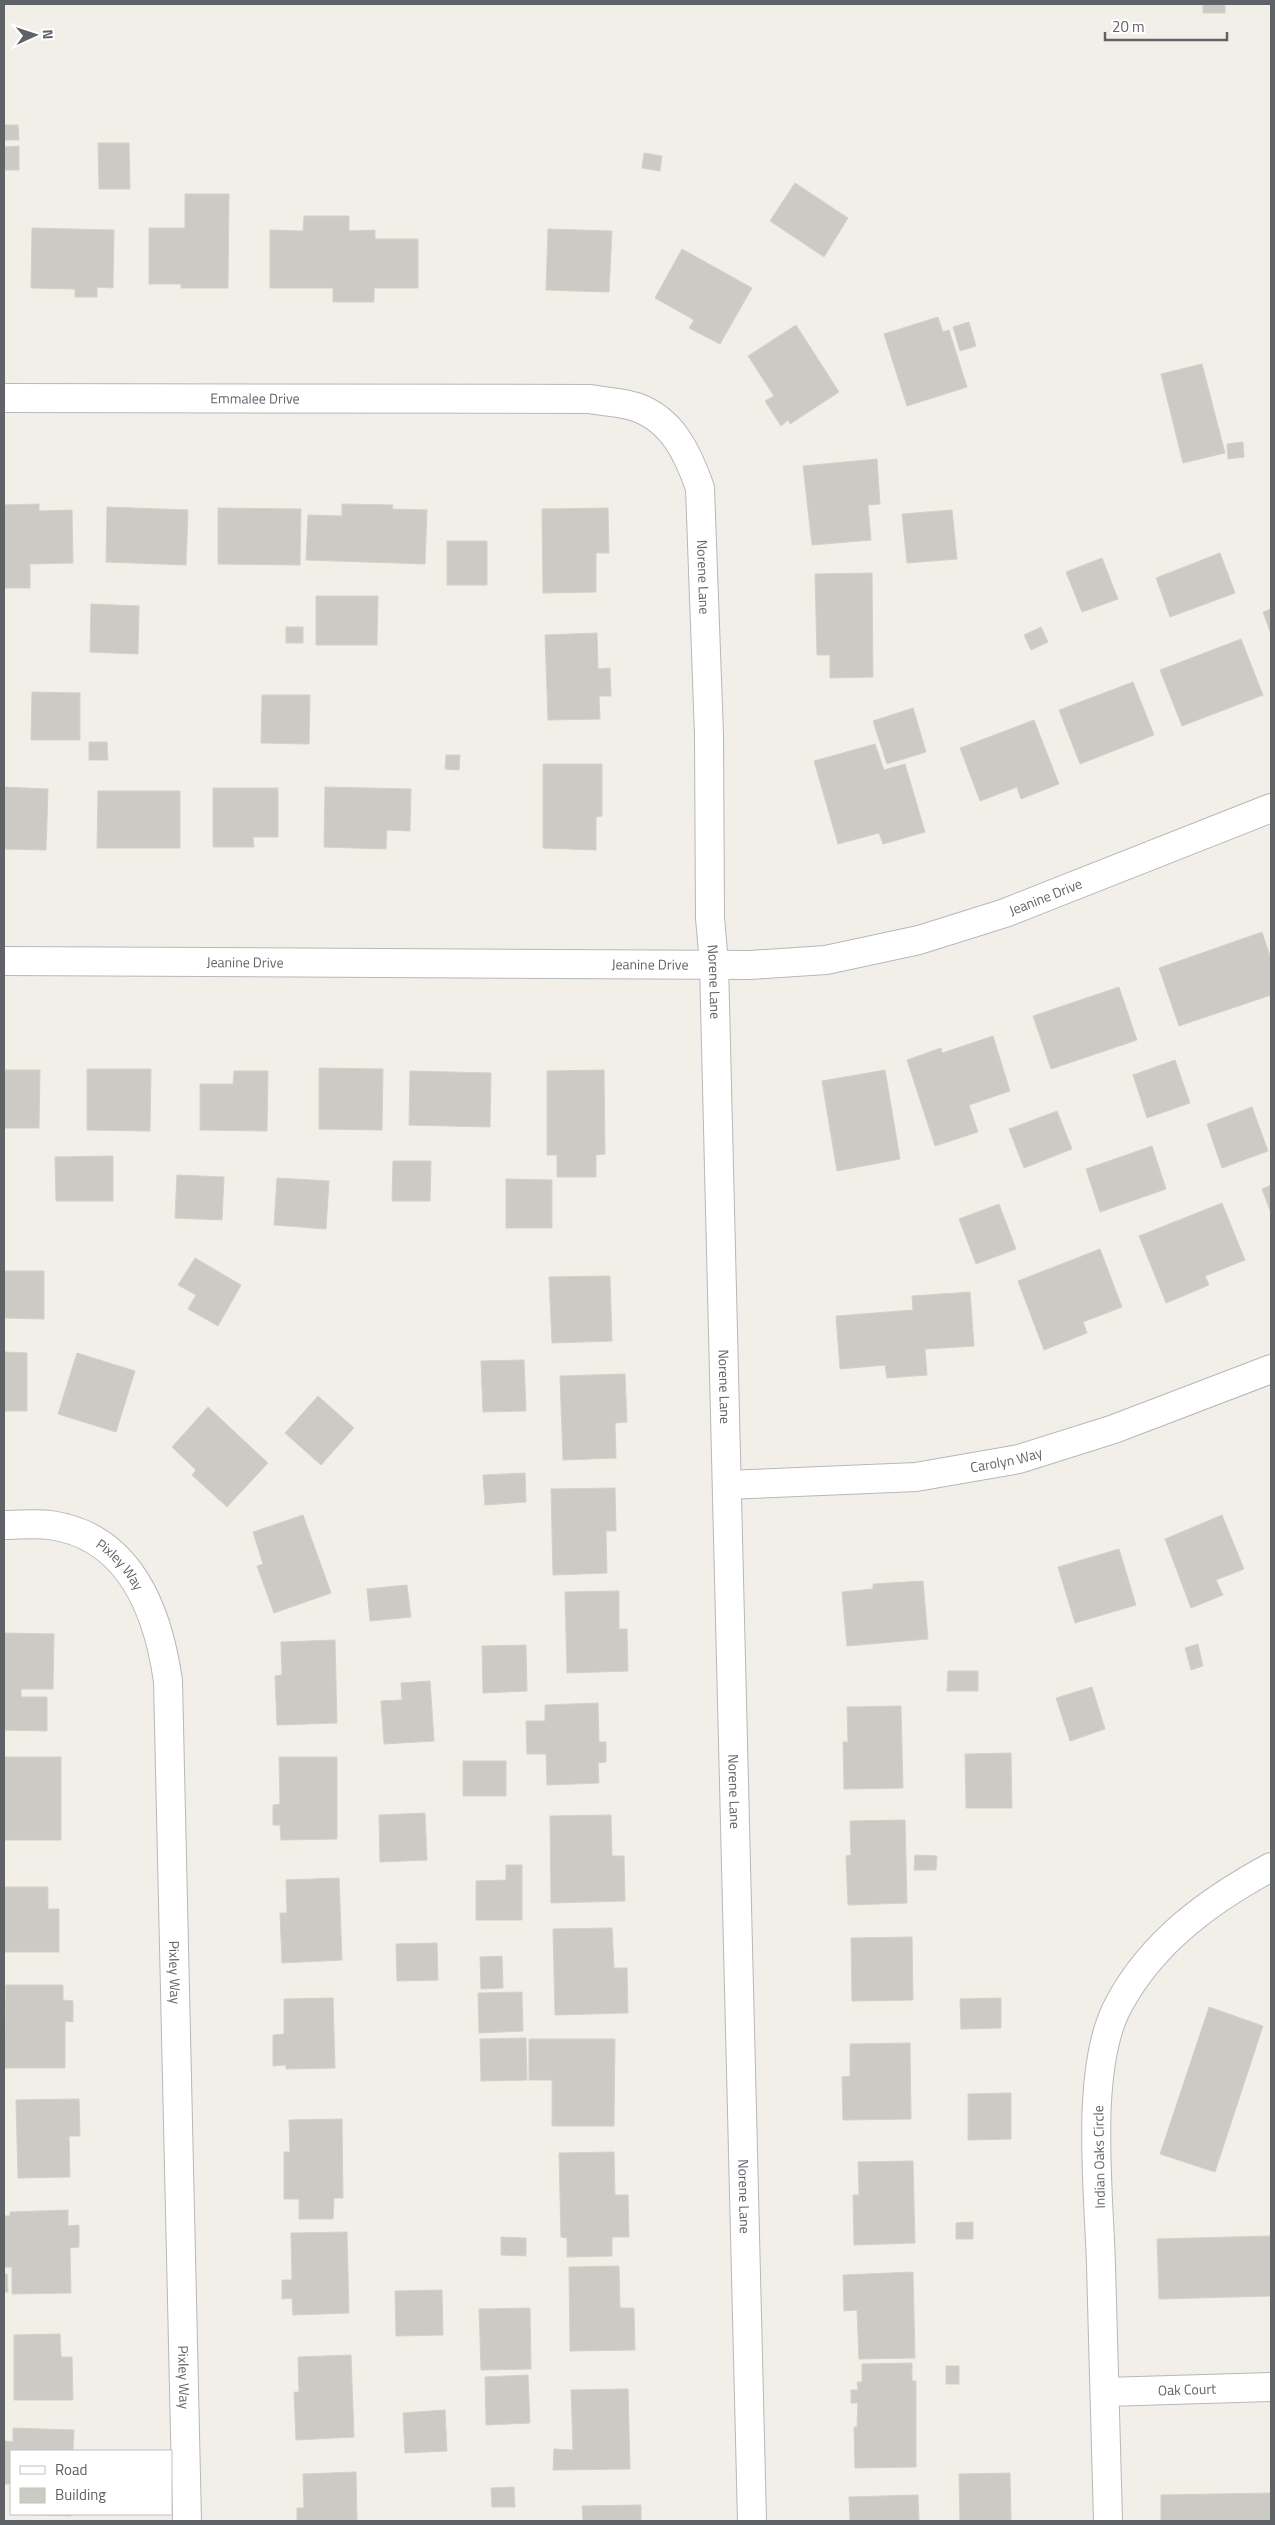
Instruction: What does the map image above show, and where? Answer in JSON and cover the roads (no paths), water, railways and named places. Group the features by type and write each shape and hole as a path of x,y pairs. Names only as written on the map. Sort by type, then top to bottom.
{"street":[{"name":"Emmalee Drive","path":"4,398 507,399"},
{"name":"Norene Lane","path":"507,399 590,399 636,407 656,418 676,436 689,458 700,488 709,735 710,918 714,963 752,2521"},
{"name":"Jeanine Drive","path":"4,960 714,963 750,965 826,960 919,940 1005,913 1271,808"},
{"name":"Carolyn Way","path":"727,1486 916,1477 1019,1459 1114,1429 1271,1369"},
{"name":"Pixley Way","path":"4,1525 50,1525 86,1535 108,1549 126,1567 152,1609 163,1644 168,1681 187,2521"},
{"name":"Indian Oaks Circle","path":"1108,2521 1098,2152 1098,2081 1106,2038 1118,2005 1143,1967 1168,1939 1189,1920 1240,1884 1271,1867"},
{"name":"Oak Court","path":"1105,2392 1271,2387"}]}
